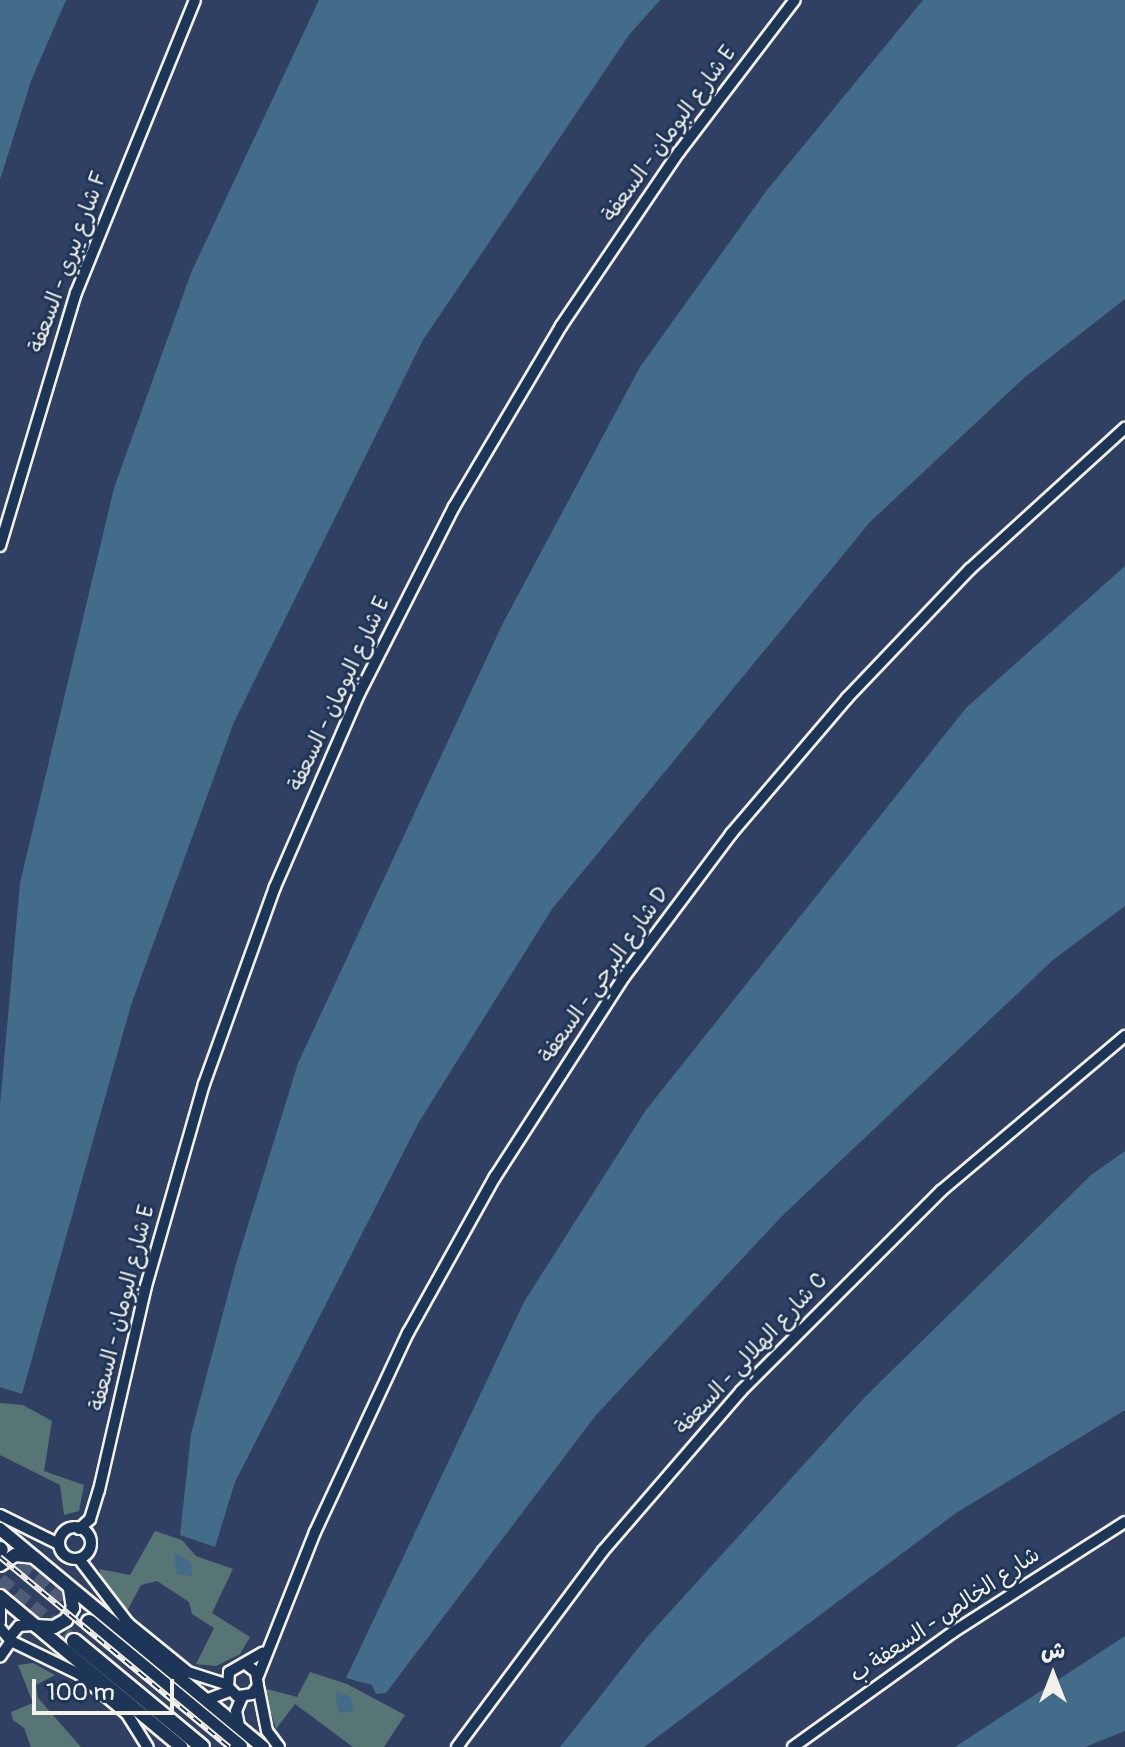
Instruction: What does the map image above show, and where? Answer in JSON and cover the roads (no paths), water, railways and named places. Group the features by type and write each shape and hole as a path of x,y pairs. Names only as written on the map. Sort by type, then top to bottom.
{"main road":[{"path":"89,1622 240,1747"},
{"path":"74,1641 202,1747"}],"street":[{"name":"شارع يبري - السعفة F","path":"0,546 76,293 195,0"},
{"name":"شارع البومان - السعفة E","path":"89,1546 146,1286 204,1084 275,887 359,694 454,507 561,326 679,152 795,0"},
{"name":"شارع البرحي - السعفة D","path":"258,1681 265,1650 356,1440 436,1280 525,1126 624,977 731,834 867,676 981,559 1125,428"},
{"name":"شارع الهلالي - السعفة C","path":"457,1747 603,1551 751,1380 941,1191 1125,1036"},
{"name":"شارع البومان - السعفة E","path":"79,1529 90,1519 99,1490"},
{"path":"0,1515 40,1531 59,1545 63,1554 78,1559 122,1617 200,1677 228,1682 264,1715"},
{"name":"شارع الخالص - السعفة ب","path":"793,1747 953,1632 1125,1522"},
{"path":"0,1529 263,1747"},
{"path":"40,1531 79,1529 89,1546 94,1577"},
{"path":"0,1565 15,1555 47,1557 59,1545 65,1531"},
{"path":"35,1652 3,1655 19,1626 54,1627 66,1620 73,1608 66,1574 89,1546"},
{"path":"0,1597 177,1745"},
{"path":"0,1597 0,1625 10,1639 71,1668 120,1707 148,1747"},
{"name":"شارع البرحي - السعفة D","path":"228,1682 265,1650"},
{"path":"247,1665 258,1681 264,1715 279,1747"},
{"path":"239,1726 236,1711 244,1696 258,1681"},
{"path":"206,1700 217,1700 228,1682"}],"water":[{"path":"0,0 66,0 31,81 0,180"},
{"path":"319,0 660,0 629,35 423,340 234,722 131,1005 22,1394 0,1387 0,1105 20,883 114,488 191,273"},
{"path":"923,0 1125,0 1125,299 1025,377 870,522 552,909 419,1122 235,1482 215,1547 180,1535 191,1434 236,1264 298,1063 503,623 640,367 767,190"},
{"path":"1125,566 1125,906 1053,960 782,1216 596,1415 386,1693 376,1694 372,1685 346,1678 524,1302 646,1110 966,708"},
{"path":"1125,1151 1125,1410 956,1513 644,1747 560,1747 647,1637 865,1397 1091,1175"},
{"path":"174,1552 191,1562 192,1576 176,1574"},
{"path":"1125,1636 1125,1731 1085,1747 955,1747"},
{"path":"335,1691 351,1697 353,1711 339,1713"}],"tunnel":[{"path":"3,1551 89,1622"},
{"path":"0,1580 74,1641"}],"railway":[{"path":"0,1557 229,1747"}]}
